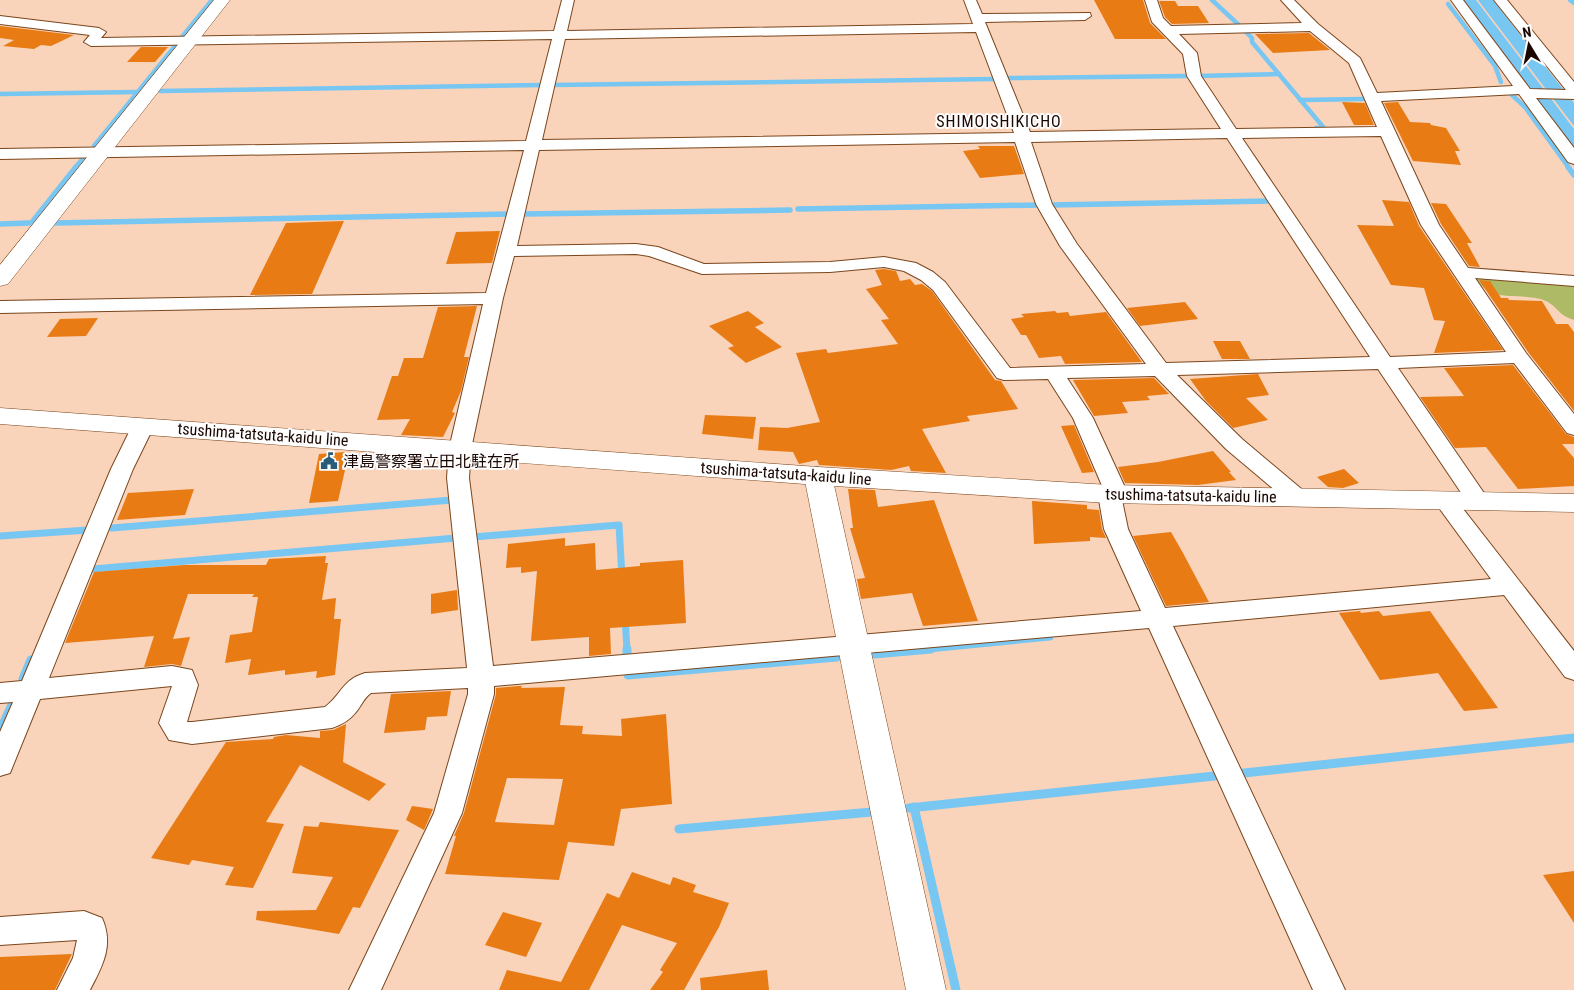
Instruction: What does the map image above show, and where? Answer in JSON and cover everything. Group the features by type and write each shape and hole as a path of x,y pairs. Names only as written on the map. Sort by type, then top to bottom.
{"main road":[{"path":"0,279 222,0"},
{"name":"tsushima-tatsuta-kaidu line","path":"0,416 818,476 1113,494 1574,503"},
{"path":"818,476 926,990"}],"street":[{"path":"366,990 448,813 481,694 481,677 458,478 460,449 494,298 534,145 568,0"},
{"path":"970,0 1022,132 1021,136 1044,204 1074,254 1160,369 1234,444 1297,498"},
{"path":"1151,0 1157,19 1170,30 1190,53 1194,76 1329,282 1386,363 1478,501"},
{"path":"1287,0 1313,27 1355,61 1430,225 1519,357 1574,428"},
{"path":"1457,0 1574,160"},
{"path":"1500,0 1573,94"},
{"path":"0,20 99,32 91,42 560,35 979,23 1085,16"},
{"path":"1170,30 1313,27"},
{"path":"1372,97 1398,98 1500,90 1573,94"},
{"path":"0,154 1386,130"},
{"path":"507,252 636,249 652,251 702,269 820,267 884,262 898,264 910,267 927,276 939,286 1004,374 1386,363 1519,357"},
{"path":"1464,273 1486,273 1574,281"},
{"path":"0,307 494,298"},
{"path":"1054,373 1083,418 1113,494 1116,530 1329,990"},
{"path":"0,765 122,469 143,426"},
{"path":"1445,501 1574,670"},
{"path":"0,693 172,676 183,677 185,685 173,723 179,732 192,733 332,717 347,705 353,692 365,683 481,677 853,646 1510,586"},
{"path":"0,931 84,925 92,928 94,936 90,953 74,990"}],"green space":[{"path":"1475,276 1574,283 1574,320 1543,300 1530,297 1496,295 1486,290"}],"water":[{"path":"1463,0 1476,0 1574,129 1574,150"},
{"path":"1478,0 1493,0 1574,103 1574,126"}],"building":[{"path":"1094,0 1143,0 1150,23 1166,39 1115,39"},
{"path":"1159,1 1175,1 1178,6 1198,6 1209,23 1172,24 1165,17"},
{"path":"0,26 74,35 51,46 41,45 34,49 3,46 14,40 0,38"},
{"path":"1309,33 1330,50 1273,53 1255,34"},
{"path":"141,47 168,47 155,62 127,62"},
{"path":"1342,102 1365,103 1374,125 1354,125"},
{"path":"1398,102 1410,122 1430,123 1431,125 1446,128 1460,151 1455,151 1461,165 1413,161 1384,103"},
{"path":"978,146 1014,146 1024,174 980,178 963,151 980,149"},
{"path":"1382,200 1409,202 1419,226 1503,350 1434,353 1445,321 1434,320 1424,288 1391,285 1357,225 1394,226"},
{"path":"1431,203 1446,204 1472,243 1467,243 1480,267 1469,266 1441,224"},
{"path":"344,221 312,294 250,295 286,223"},
{"path":"500,231 492,263 446,264 456,232"},
{"path":"875,270 896,271 900,281 910,279 915,285 922,284 932,291 995,380 1001,381 1018,409 967,416 970,421 922,429 946,473 911,471 909,466 891,470 819,465 817,460 799,464 793,452 758,450 760,427 787,428 820,422 796,353 826,349 828,353 898,344 881,320 889,319 866,289 882,285"},
{"path":"1479,280 1490,281 1501,298 1542,301 1556,324 1568,324 1574,332 1574,411 1528,352"},
{"path":"1185,302 1198,319 1140,326 1127,308"},
{"path":"477,306 464,357 469,357 461,391 452,412 455,413 443,437 401,435 410,419 377,420 392,376 398,376 404,358 423,358 438,307"},
{"path":"748,311 764,323 755,327 782,347 746,363 728,348 734,346 709,326"},
{"path":"1055,311 1057,313 1068,312 1070,316 1106,312 1142,362 1065,364 1061,356 1039,358 1026,335 1021,335 1011,319 1024,317 1021,314"},
{"path":"98,318 86,336 47,337 60,319"},
{"path":"1213,341 1240,341 1250,359 1222,359"},
{"path":"1513,365 1566,434 1574,437 1574,444 1562,444 1574,458 1574,486 1518,489 1486,447 1455,448 1420,397 1464,396 1444,368"},
{"path":"1258,374 1269,395 1246,398 1268,420 1233,428 1206,401 1190,379"},
{"path":"1154,378 1169,394 1147,396 1150,400 1122,402 1128,413 1094,416 1073,380"},
{"path":"705,415 756,417 753,439 702,434"},
{"path":"1074,425 1094,472 1082,473 1061,426"},
{"path":"1213,451 1236,480 1198,485 1125,483 1118,467 1158,462"},
{"path":"345,452 342,470 345,470 338,501 309,503 319,454"},
{"path":"1344,469 1359,483 1343,488 1328,487 1317,477"},
{"path":"194,489 185,515 117,520 128,493"},
{"path":"848,489 875,490 878,507 934,500 978,621 923,626 912,593 861,599 857,579 865,578 850,528 853,528"},
{"path":"1032,501 1087,505 1087,509 1099,510 1102,529 1106,538 1090,537 1090,541 1034,544"},
{"path":"1171,532 1209,602 1166,606 1133,536"},
{"path":"565,538 565,546 595,543 596,570 640,566 640,563 683,560 686,623 610,628 611,654 589,656 589,637 531,641 537,571 521,573 521,567 506,568 508,544"},
{"path":"326,556 325,563 328,563 322,600 336,598 334,619 341,619 335,675 316,678 317,671 285,675 285,670 248,675 251,659 225,663 230,635 252,632 258,597 252,597 254,594 188,594 173,639 190,637 181,666 172,664 144,667 154,636 65,643 94,572 184,565 266,565 269,559"},
{"path":"457,590 458,610 431,614 431,594"},
{"path":"1360,611 1361,613 1379,611 1383,616 1430,611 1498,708 1464,711 1438,673 1380,680 1339,613"},
{"path":"518,686 522,686 521,688 565,687 560,725 583,726 582,734 622,736 621,719 666,714 672,804 621,809 614,846 568,842 559,880 445,874 456,836 454,836 464,813 496,688","holes":["507,778 563,779 554,825 495,822"]},
{"path":"451,691 447,716 427,717 425,730 384,733 391,694"},
{"path":"346,724 343,762 386,784 369,801 300,765 266,822 284,824 253,888 225,885 234,867 192,860 189,865 151,858 226,742 273,739 274,737 286,735 320,738 320,731 333,730"},
{"path":"412,806 433,809 424,830 406,820"},
{"path":"320,822 399,830 360,908 353,907 339,934 256,920 257,911 316,910 333,877 292,873 304,826 318,827"},
{"path":"1574,871 1574,923 1543,875"},
{"path":"632,872 670,885 673,877 696,885 693,892 729,903 719,927 684,990 650,990 663,972 660,970 677,943 622,925 589,990 499,990 507,970 561,982 607,893 619,898"},
{"path":"503,912 542,923 526,957 485,945"},
{"path":"72,954 55,990 0,990 0,957"},
{"path":"767,970 769,990 701,990 700,978"}],"waterway":[{"path":"182,37 212,0"},
{"path":"1212,0 1241,27"},
{"path":"1570,0 1574,3"},
{"path":"1448,4 1495,66 1501,82"},
{"path":"1245,31 1279,74"},
{"path":"138,92 176,45"},
{"path":"1197,76 1279,74"},
{"path":"1279,74 1301,100"},
{"path":"1008,78 1188,76"},
{"path":"553,85 994,79"},
{"path":"160,91 543,85"},
{"path":"0,94 138,92"},
{"path":"94,146 138,92"},
{"path":"1512,95 1525,107 1569,168"},
{"path":"1301,100 1365,99"},
{"path":"1301,100 1324,128 1316,128"},
{"path":"75,168 84,157"},
{"path":"33,221 76,167"},
{"path":"1568,167 1574,175"},
{"path":"1051,205 1271,201"},
{"path":"798,209 1039,205"},
{"path":"525,214 790,210"},
{"path":"55,223 511,214"},
{"path":"0,224 29,223"},
{"path":"112,528 452,500"},
{"path":"473,537 619,525 622,577"},
{"path":"0,536 88,530 85,536"},
{"path":"93,569 456,538"},
{"path":"625,618 627,650"},
{"path":"918,650 1050,637"},
{"path":"874,654 931,649"},
{"path":"627,650 627,657"},
{"path":"628,675 837,657"},
{"path":"23,679 31,660"},
{"path":"0,731 15,698"},
{"path":"1235,774 1574,738"},
{"path":"914,807 1224,775"},
{"path":"909,808 914,807"},
{"path":"914,807 956,990"},
{"path":"679,829 872,812"}],"place":[{"name":"津島警察署立田北駐在所","path":"329,461"}],"district":[{"name":"SHIMOISHIKICHO","path":"999,121"}]}
